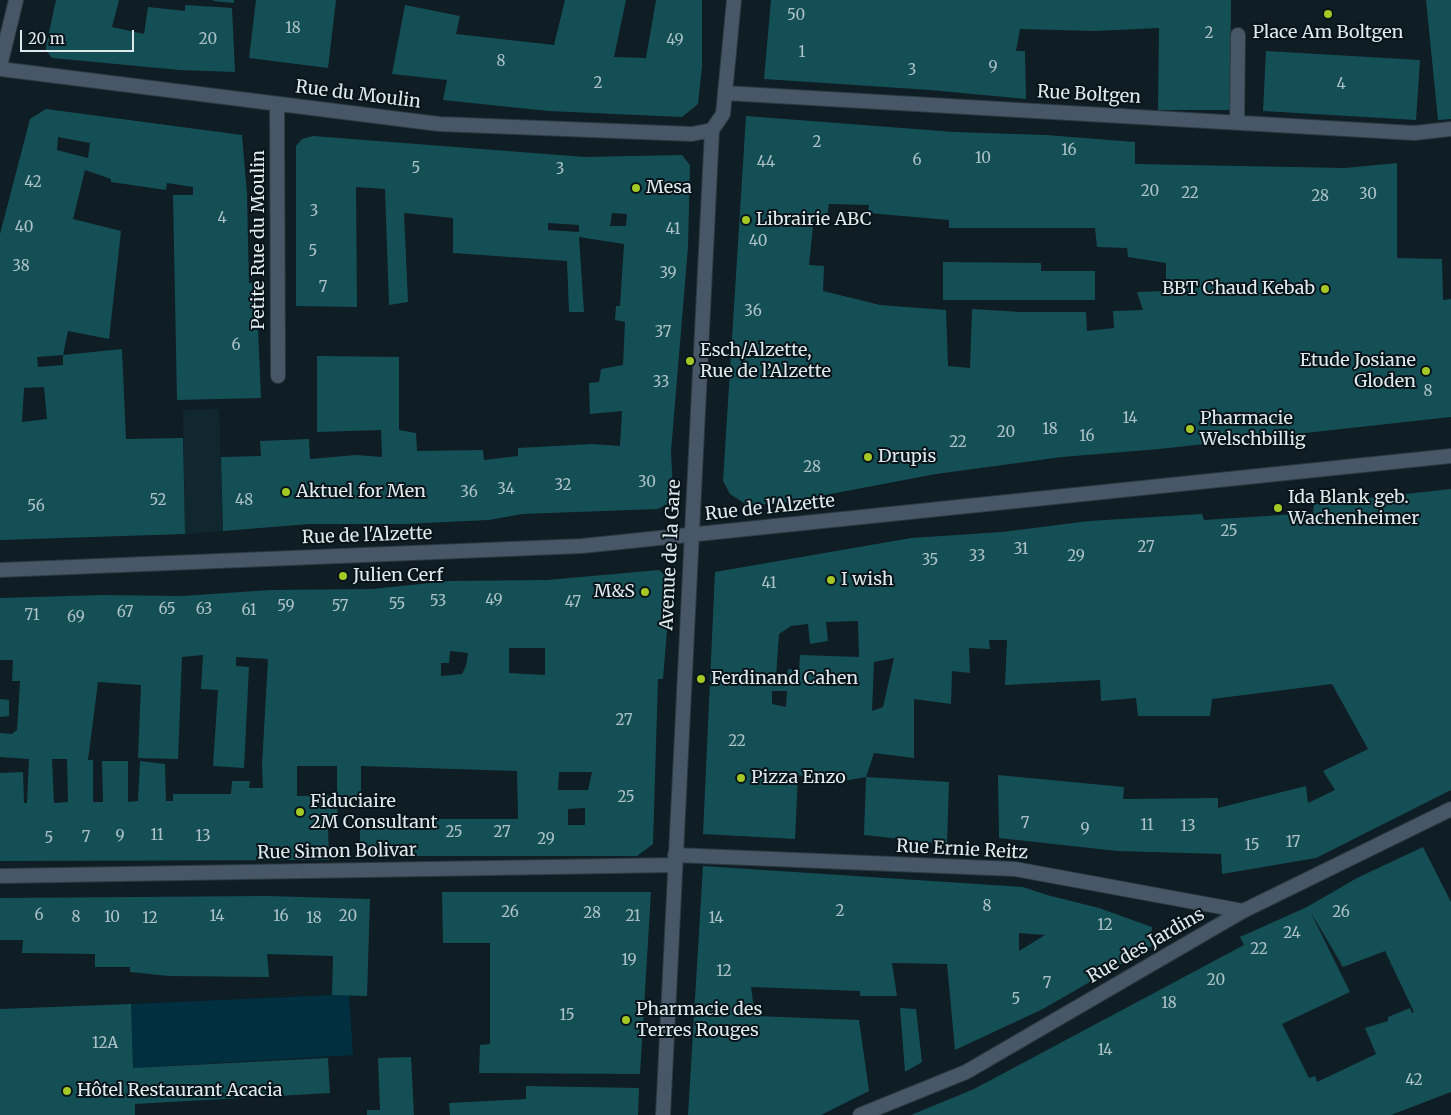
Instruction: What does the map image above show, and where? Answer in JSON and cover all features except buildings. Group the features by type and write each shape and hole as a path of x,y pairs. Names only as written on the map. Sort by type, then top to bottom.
{"street":[{"path":"0,67 16,0"},
{"name":"Avenue de la Gare","path":"663,1115 712,130 723,114 734,0"},
{"path":"1237,122 1238,35"},
{"name":"Rue du Moulin","path":"0,67 439,124 692,134 712,130"},
{"name":"Rue Boltgen","path":"725,93 1414,133 1451,129"},
{"name":"Petite Rue du Moulin","path":"277,104 278,376"},
{"name":"Rue de l'Alzette","path":"0,570 582,546 1451,456"},
{"name":"Rue des Jardins","path":"860,1115 966,1072 1243,911 1451,809"},
{"name":"Rue Simon Bolivar","path":"0,876 675,860"},
{"name":"Rue Ernie Reitz","path":"675,860 1015,869 1243,911"}],"shaded area":[{"path":"219,409 223,531 185,534 183,410"},
{"path":"349,995 353,1055 133,1068 131,1004"}],"place":[{"name":"Place Am Boltgen","path":"1328,14"},
{"name":"Mesa","path":"636,188"},
{"name":"Librairie ABC","path":"746,220"},
{"name":"BBT Chaud Kebab","path":"1325,289"},
{"name":"Esch/Alzette, Rue de l’Alzette","path":"690,361"},
{"name":"Etude Josiane Gloden","path":"1426,371"},
{"name":"Pharmacie Welschbillig","path":"1190,429"},
{"name":"Drupis","path":"868,457"},
{"name":"Aktuel for Men","path":"286,492"},
{"name":"Ida Blank geb. Wachenheimer","path":"1278,508"},
{"name":"Julien Cerf","path":"343,576"},
{"name":"I wish","path":"831,580"},
{"name":"M&S","path":"645,592"},
{"name":"Ferdinand Cahen","path":"701,679"},
{"name":"Pizza Enzo","path":"741,778"},
{"name":"Fiduciaire 2M Consultant","path":"300,812"},
{"name":"Pharmacie des Terres Rouges","path":"626,1020"},
{"name":"Hôtel Restaurant Acacia","path":"67,1091"}]}
